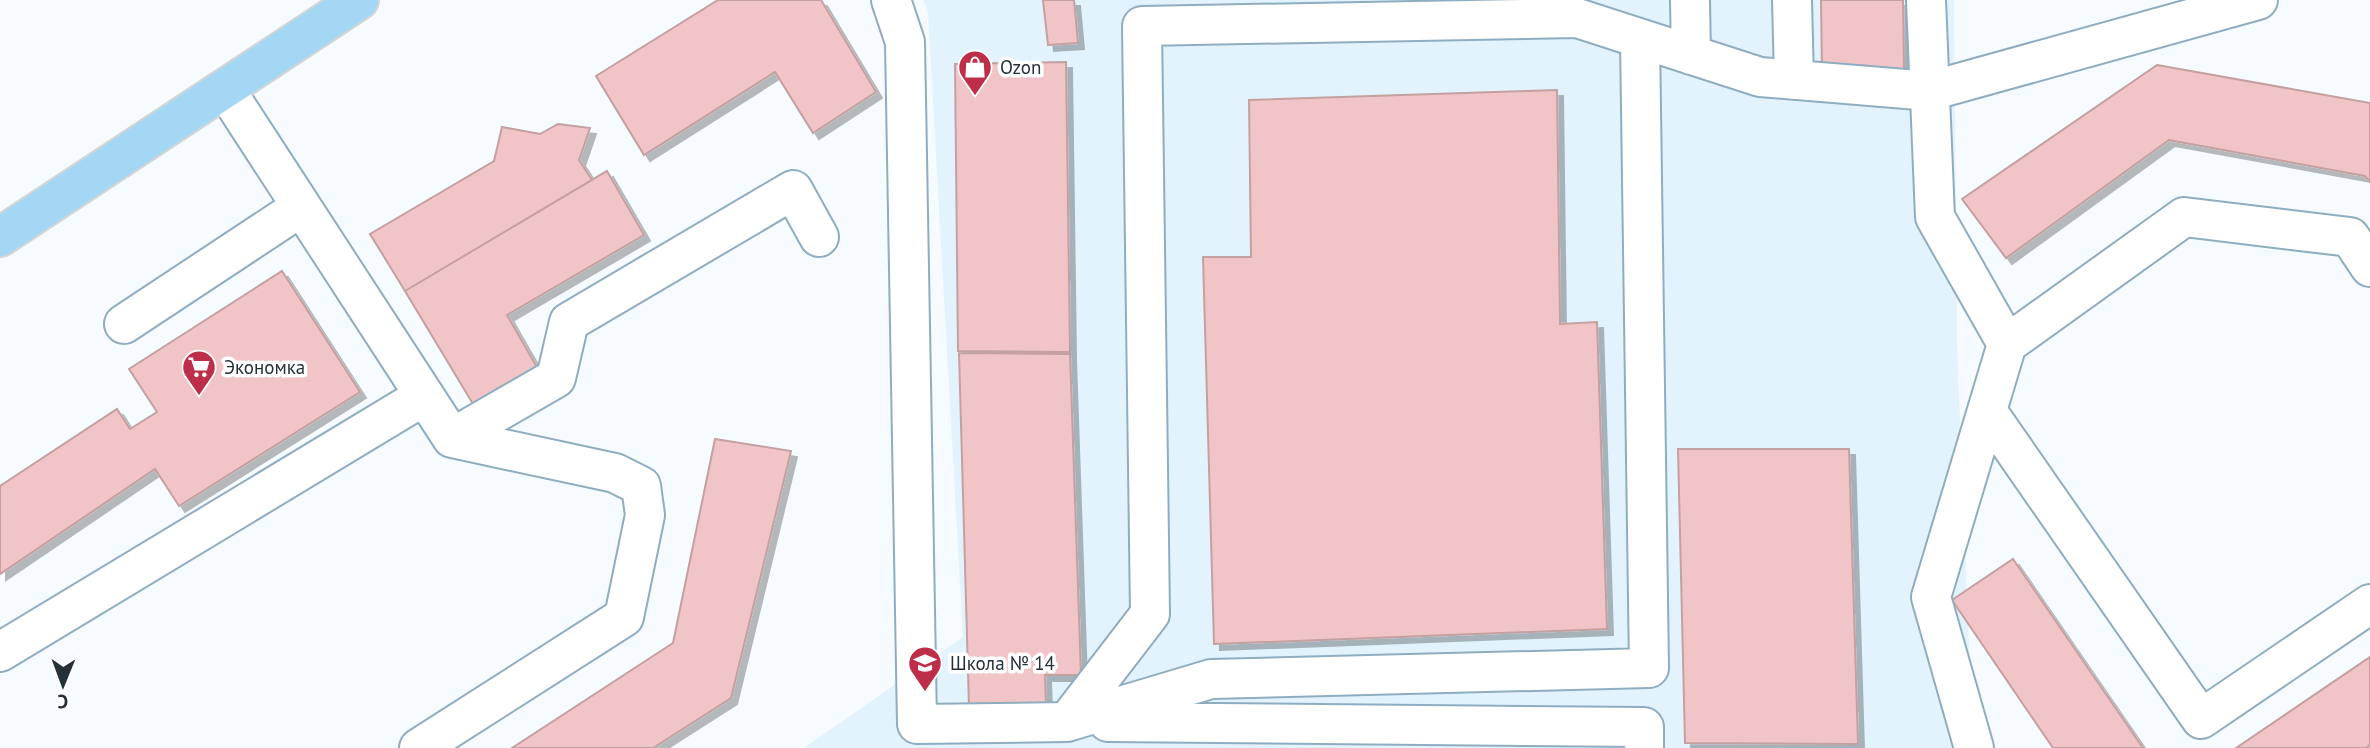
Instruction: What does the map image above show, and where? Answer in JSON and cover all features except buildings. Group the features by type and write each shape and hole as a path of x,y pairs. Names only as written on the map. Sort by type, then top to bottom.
{"main road":[{"path":"0,237 359,0"}],"lane":[{"path":"891,0 905,41 908,736 1067,722 1644,727 1644,748"},
{"path":"1690,0 1691,55"},
{"path":"1792,0 1794,80"},
{"path":"1926,0 1936,218 2007,344"},
{"path":"1067,722 1150,614 1142,26 1577,18 1760,77 1930,90 2258,0"},
{"path":"1067,722 1211,679 1649,668 1640,39"},
{"path":"225,89 452,438 615,473 641,486 645,515 624,617 419,748"},
{"path":"452,438 556,378 569,322 793,190 819,237"},
{"path":"124,324 301,207"},
{"path":"1974,748 1931,597 2007,344 2184,217 2350,237 2370,267"},
{"path":"0,652 424,396"},
{"path":"1987,411 2201,719 2370,604"}],"shaded area":[{"path":"923,0 1954,0 1957,344 1973,748 804,748 963,637 928,11"}],"place":[{"name":"Ozon","path":"975,97"},
{"name":"Экономка","path":"199,397"},
{"name":"Школа № 14","path":"925,693"}]}
